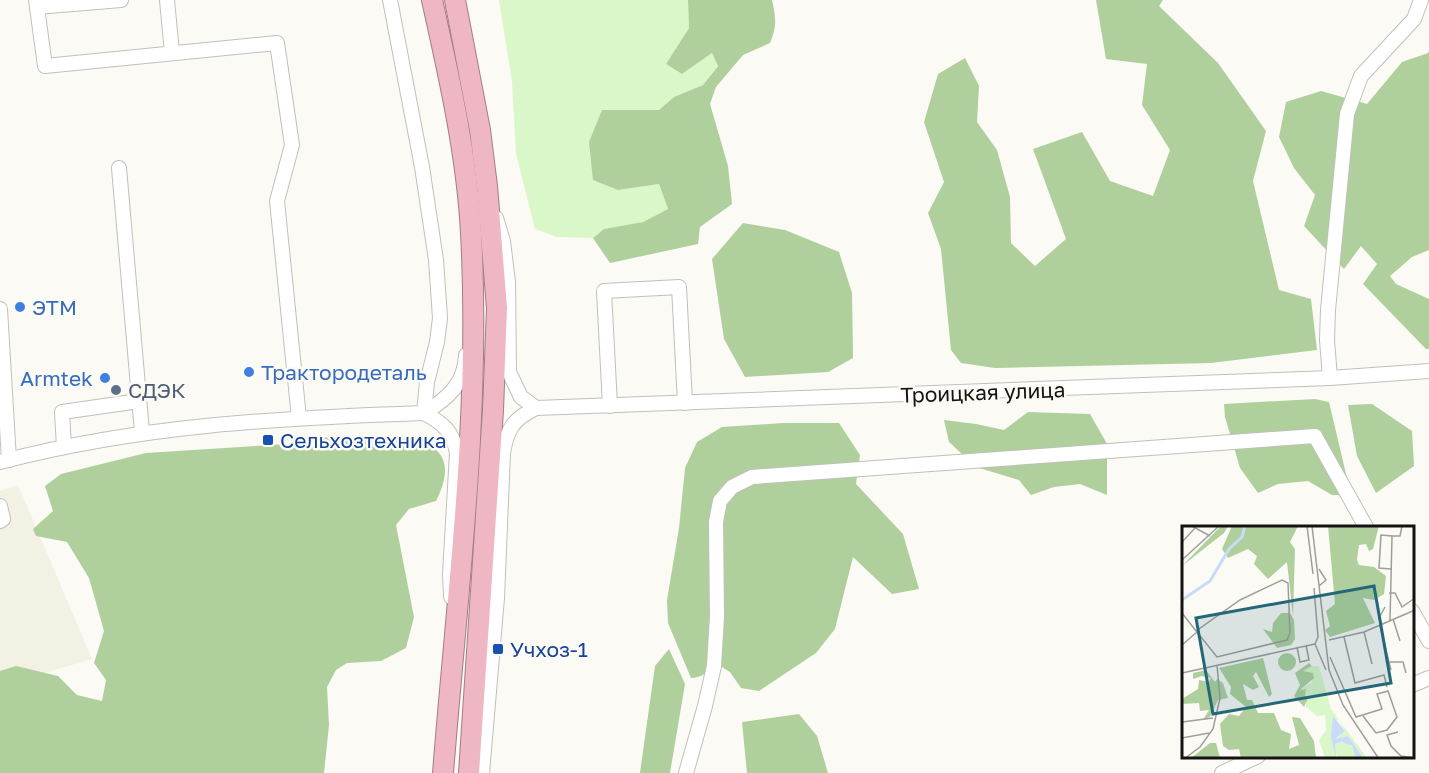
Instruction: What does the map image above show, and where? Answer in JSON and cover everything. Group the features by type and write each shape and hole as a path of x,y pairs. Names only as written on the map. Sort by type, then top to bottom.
{"highway":[{"path":"432,0 458,132 471,230 473,350 470,421 443,773"},
{"path":"455,0 480,130 497,308 496,361 469,773"}],"street":[{"path":"121,0 37,4 45,66 277,43 292,145 277,201 299,418"},
{"path":"167,0 172,53"},
{"path":"390,0 424,177 436,260 440,318 437,342 427,382 424,413"},
{"path":"1330,378 1327,340 1328,310 1347,114 1362,76 1414,19 1420,0"},
{"path":"119,168 142,432"},
{"path":"487,186 503,241 508,282 509,372 521,397 536,408"},
{"path":"424,413 452,393 460,382 466,361 466,273 471,230"},
{"path":"610,405 604,291 679,287 685,403"},
{"path":"0,309 5,461 142,432 299,418 424,413 440,422 455,441 457,453 450,574 454,634"},
{"name":"Троицкая улица","path":"536,408 1330,378 1429,371"},
{"path":"64,447 62,412 139,401"},
{"path":"482,773 497,598 503,453 505,440 512,424 522,414 536,408"},
{"path":"686,773 714,666 717,617 716,522 720,501 732,487 752,477 1316,436 1365,526"},
{"path":"0,506 3,519 0,521"},
{"path":"1414,613 1429,641"},
{"path":"1414,686 1429,678"},
{"path":"1222,773 1254,758"}],"shaded area":[{"path":"18,485 92,659 0,686 0,491"}],"green space":[{"path":"499,0 688,0 689,28 666,64 682,74 712,53 718,65 703,85 674,97 659,110 637,111 618,190 659,184 668,209 643,222 604,229 593,238 557,237 535,229 516,154 512,82"},
{"path":"688,0 772,0 775,22 770,43 743,55 716,87 710,104 728,166 732,204 700,227 698,244 610,263 593,238 604,229 643,222 668,209 659,184 618,190 593,180 589,142 602,110 659,110 674,97 703,85 718,66 712,53 682,74 666,64 689,28"},
{"path":"1096,0 1163,0 1159,6 1218,63 1266,131 1253,181 1279,290 1311,299 1317,350 1211,363 995,368 961,363 951,350 941,249 928,213 944,182 924,122 938,74 965,58 979,86 977,122 997,150 1010,197 1011,243 1035,266 1066,239 1033,149 1082,132 1110,181 1153,196 1170,150 1142,105 1147,64 1106,59"},
{"path":"1429,51 1429,250 1412,257 1390,276 1396,284 1429,299 1429,349 1426,349 1363,284 1377,264 1361,246 1344,269 1304,226 1315,195 1294,168 1279,137 1286,102 1321,91 1367,104 1402,62"},
{"path":"743,223 785,230 839,252 852,293 853,358 828,372 745,377 724,339 712,259"},
{"path":"1315,399 1329,402 1351,495 1332,495 1308,481 1278,484 1258,493 1240,468 1225,417 1224,404"},
{"path":"1372,404 1412,431 1414,466 1376,493 1357,456 1348,405"},
{"path":"1028,412 1090,414 1107,444 1107,495 1080,484 1054,487 1031,495 1019,480 976,467 949,442 944,420 1004,430"},
{"path":"783,423 839,423 860,455 856,484 903,534 919,589 892,594 853,557 835,629 816,653 759,691 741,688 730,672 717,664 705,674 691,678 668,623 667,600 679,528 685,468 697,442 722,427"},
{"path":"318,437 415,440 435,449 441,456 445,472 441,491 436,501 409,509 396,525 414,617 406,648 381,661 347,663 336,670 327,687 329,725 324,773 0,773 0,671 16,666 58,676 77,695 102,701 106,680 94,663 104,631 89,578 67,542 36,536 33,529 53,511 45,486 61,474 146,453 287,444"},
{"path":"669,649 685,684 670,773 640,773 655,666"},
{"path":"799,714 817,736 828,773 747,773 742,722"}],"place":[{"name":"ЭТМ","path":"20,307"},
{"name":"Трактородеталь","path":"249,372"},
{"name":"Armtek","path":"105,378"},
{"name":"СДЭК","path":"116,390"},
{"name":"Сельхозтехника","path":"268,440"},
{"name":"Учхоз-1","path":"498,649"}]}
